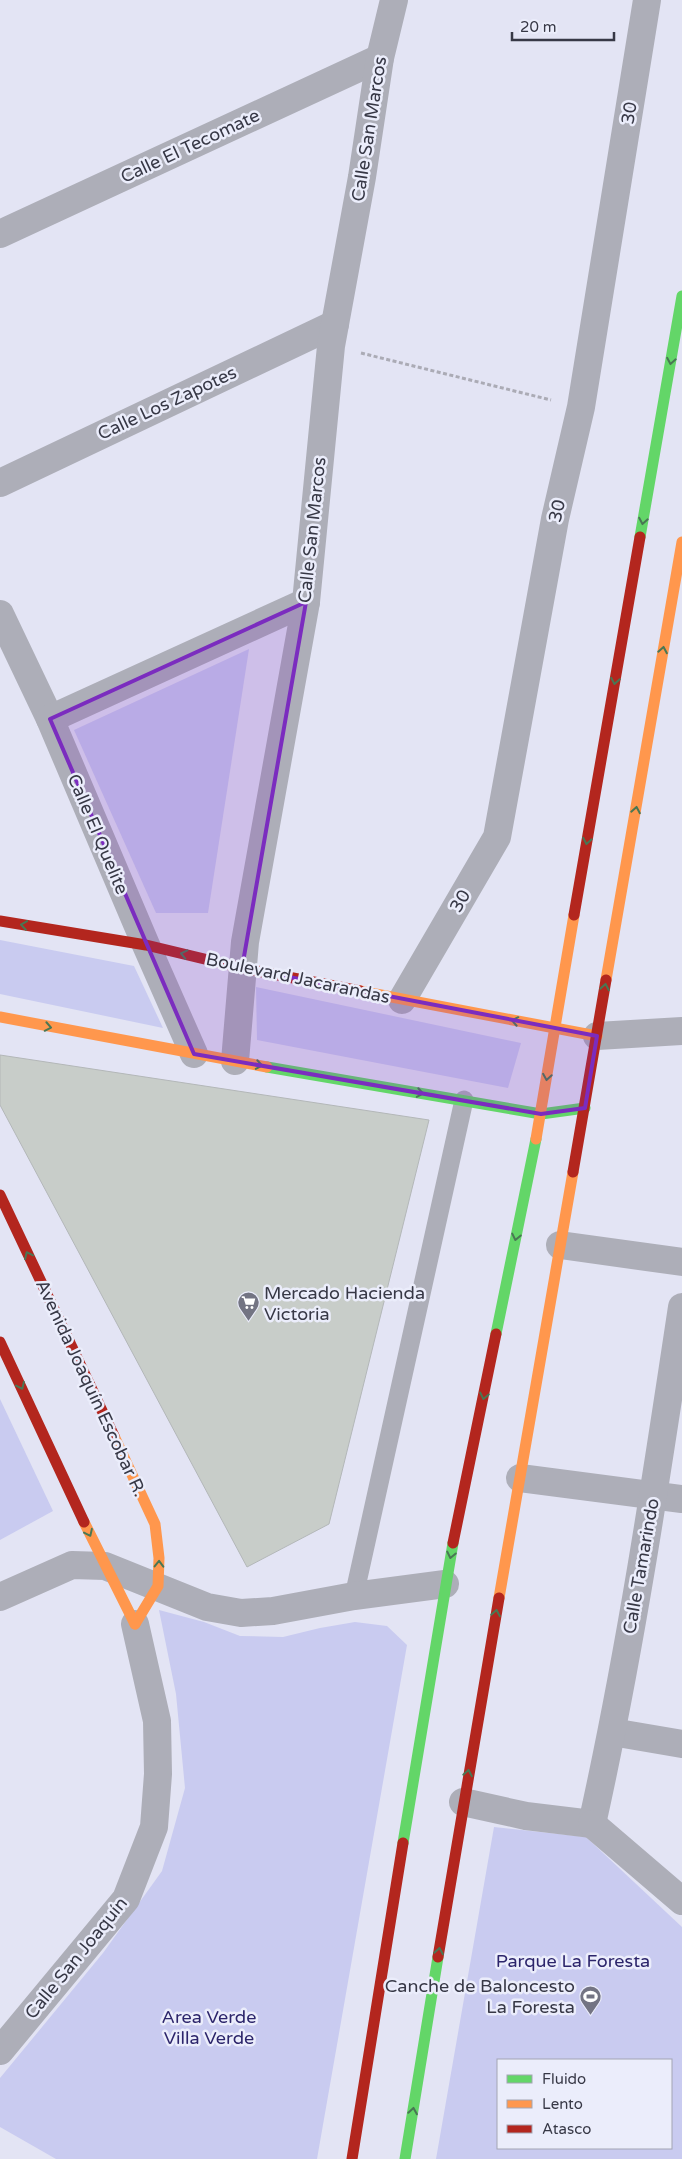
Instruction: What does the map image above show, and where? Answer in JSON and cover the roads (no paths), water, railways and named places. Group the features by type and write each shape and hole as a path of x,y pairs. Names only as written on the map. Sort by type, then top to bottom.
{"main road":[{"path":"352,2159 445,1584 541,1114 554,1029 682,296"},
{"path":"405,2159 463,1802 682,542"},
{"name":"Boulevard Jacarandas","path":"0,921 146,945 242,968 597,1036"},
{"path":"0,1018 194,1054 541,1114 584,1108"},
{"name":"Avenida Joaquín Escobar R.","path":"0,1195 154,1524 159,1558 158,1586 135,1624"},
{"path":"0,1342 105,1566 135,1624"}],"street":[{"name":"Calle San Marcos","path":"235,1061 245,942 306,602 333,335 362,178 380,58 394,0"},
{"name":"30","path":"402,1000 497,837 554,519 582,407 647,0"},
{"name":"Calle El Tecomate","path":"0,234 380,58"},
{"name":"Calle Los Zapotes","path":"0,483 333,335"},
{"path":"50,719 306,602"},
{"name":"Calle El Quelite","path":"0,614 50,719 194,1054"},
{"path":"597,1036 682,1031"},
{"path":"560,1245 682,1262"},
{"name":"Calle Tamarindo","path":"592,1824 612,1732 654,1494 682,1306"},
{"path":"520,1478 682,1498"},
{"path":"0,1597 72,1565 105,1566 207,1607 241,1613 274,1611 354,1596 445,1584"},
{"name":"Calle San Joaquín","path":"0,2051 126,1899 154,1827 158,1774 157,1721 135,1624"},
{"path":"612,1732 682,1744"},
{"path":"463,1802 526,1816 592,1824 682,1902"}],"lane":[{"path":"354,1596 464,1100"}],"place":[{"name":"Mercado Hacienda Victoria","path":"248,1322"},
{"name":"Canche de Baloncesto La Foresta","path":"591,2015"}],"park label":[{"name":"Parque La Foresta","path":"573,1961"},
{"name":"Area Verde Villa Verde","path":"209,2027"}]}
